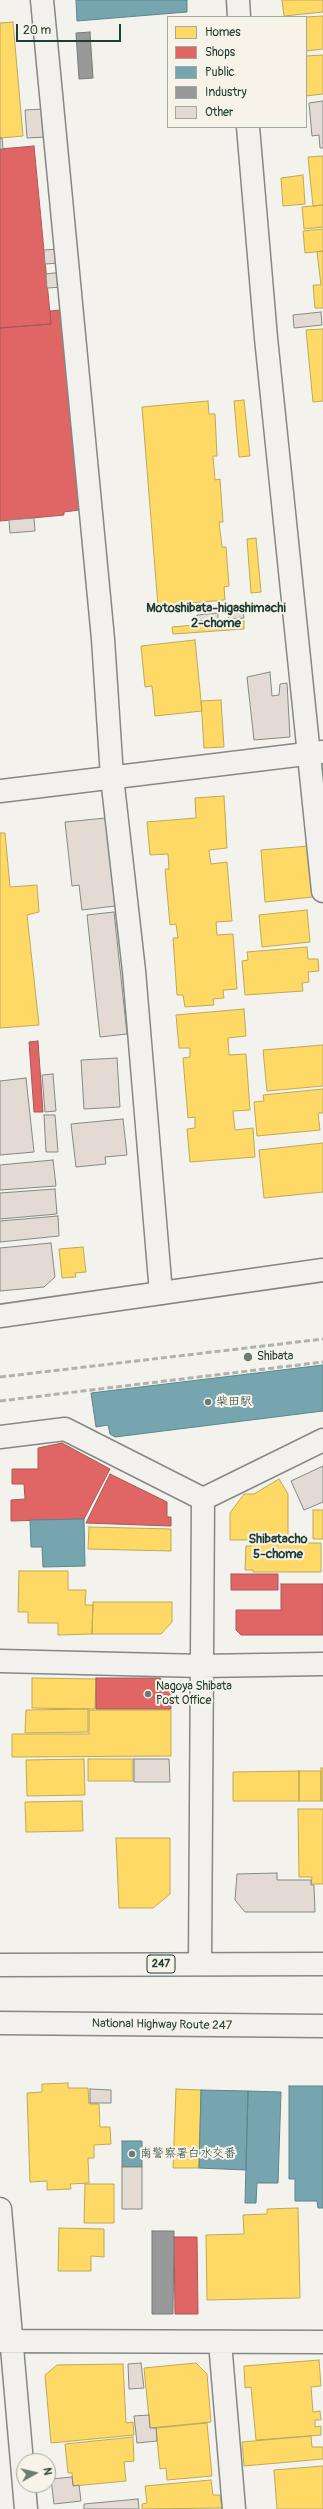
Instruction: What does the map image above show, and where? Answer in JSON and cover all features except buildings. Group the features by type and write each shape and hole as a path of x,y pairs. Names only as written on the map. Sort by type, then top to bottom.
{"main road":[{"path":"42,0 104,639 112,777 134,971 161,1293"},
{"path":"238,0 239,16"},
{"path":"248,128 266,338 317,752 323,891"},
{"path":"0,791 317,752"},
{"path":"0,1316 323,1270"},
{"path":"0,1436 65,1429 203,1499"},
{"path":"203,1499 323,1440"},
{"path":"200,1963 203,1499"},
{"path":"0,1661 202,1666 323,1664"},
{"name":"247","path":"0,1965 200,1963 323,1964"},
{"name":"National Highway Route 247","path":"0,2024 323,2026"},
{"path":"0,2209 5,2341 26,2509"},
{"path":"5,2341 323,2342"},
{"path":"220,2342 234,2509"}],"railway":[{"path":"0,1377 323,1339"},
{"path":"0,1401 323,1362"}],"place":[{"name":"Shibata","path":"248,1357"},
{"name":"柴田駅","path":"208,1402"},
{"name":"Nagoya Shibata Post Office","path":"148,1694"},
{"name":"南警察署白水交番","path":"132,2154"}],"district":[{"name":"Motoshibata-higashimachi 2-chome","path":"216,616"},
{"name":"Shibatacho 5-chome","path":"278,1548"}]}
